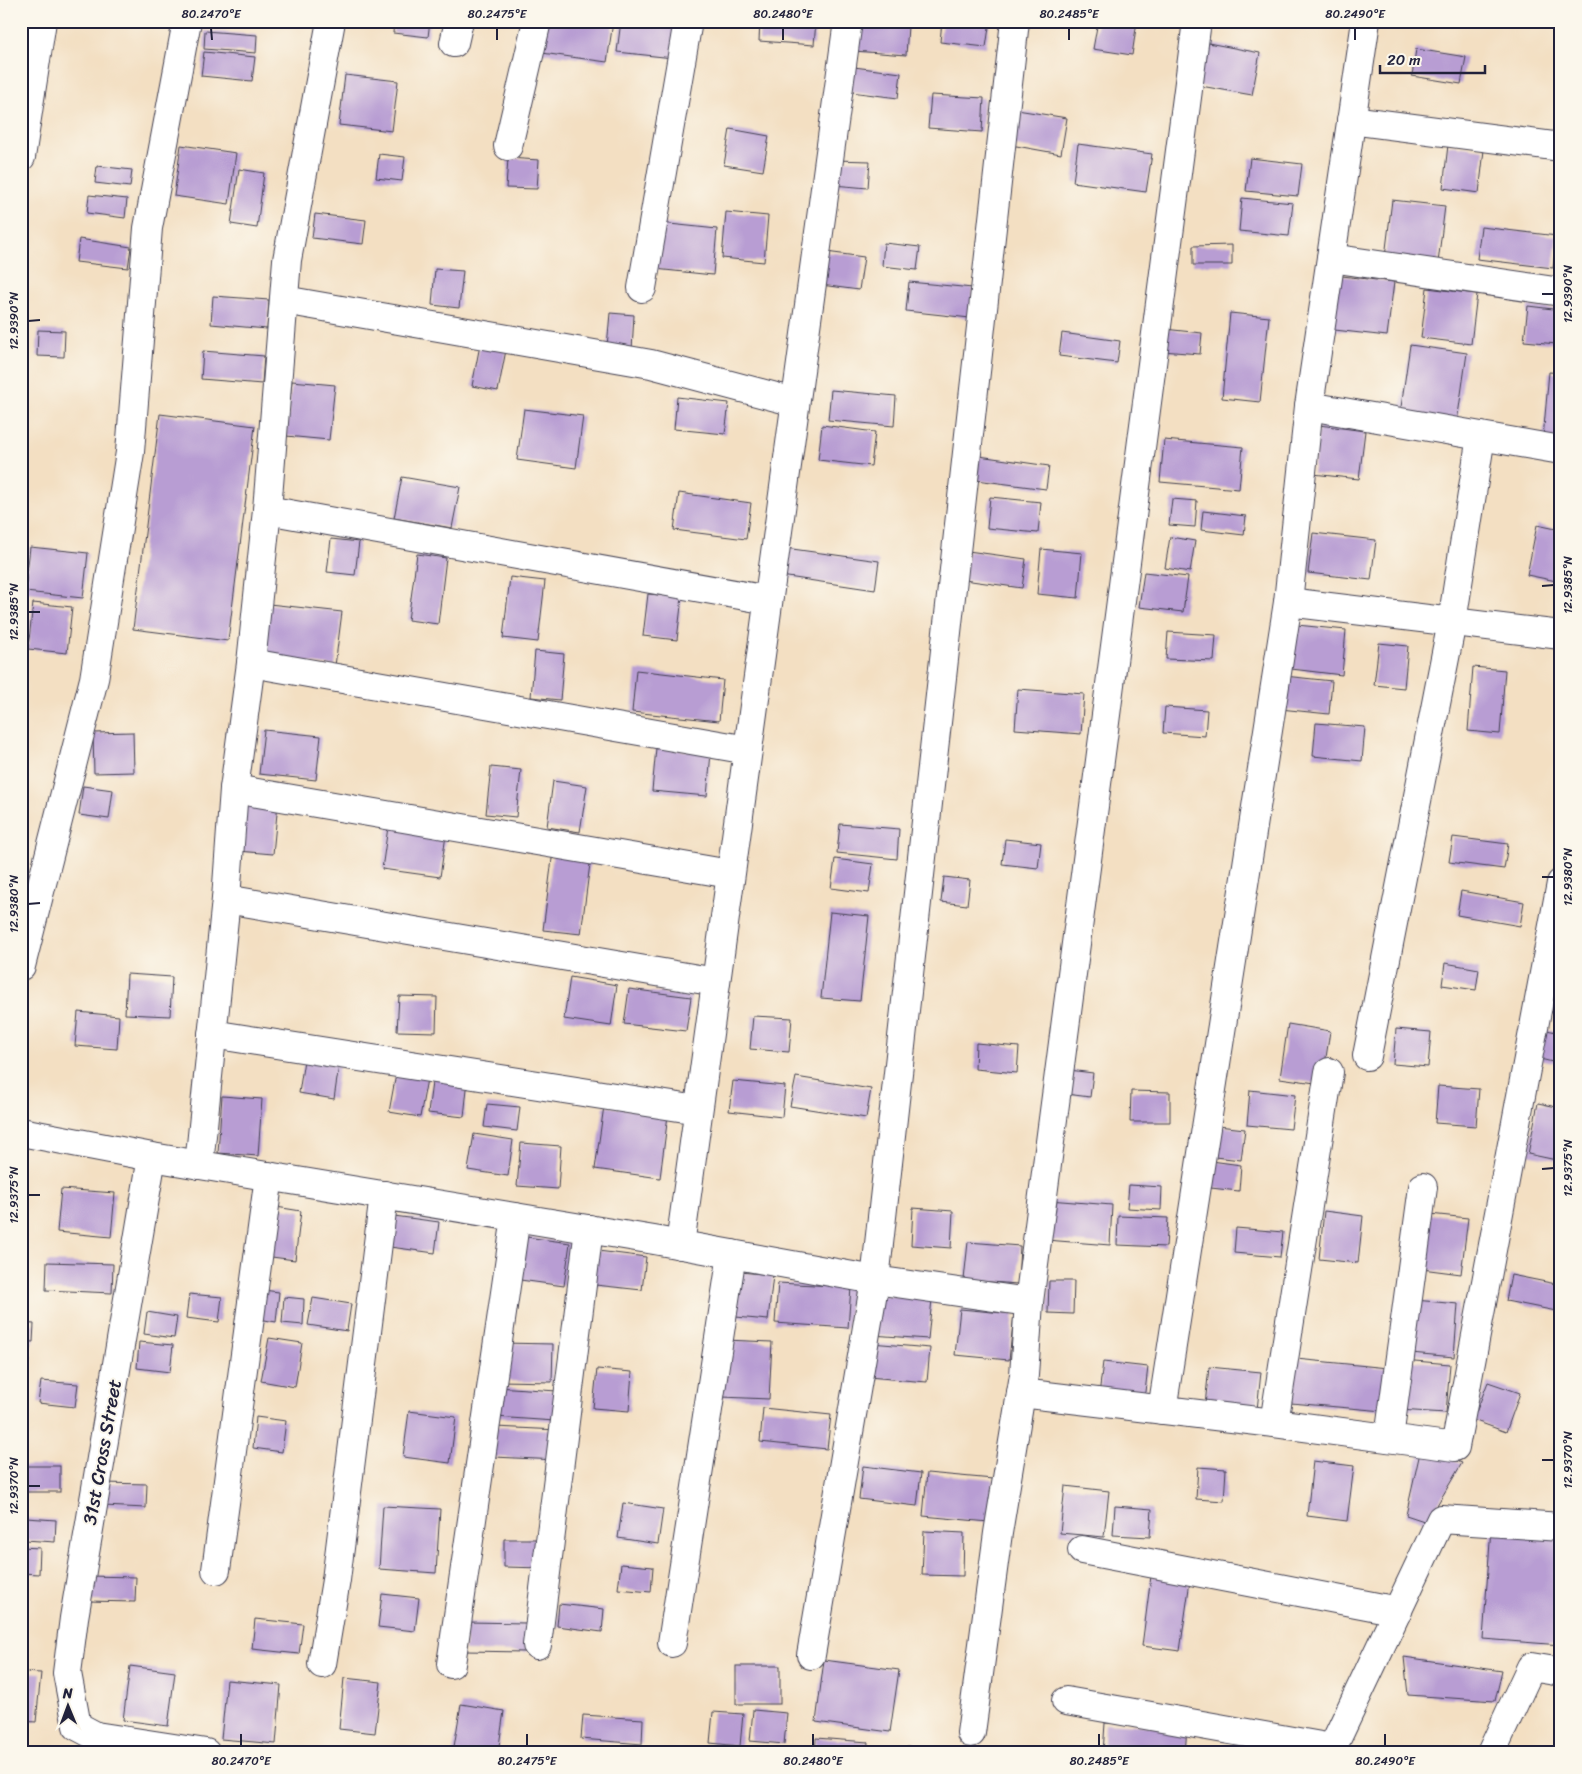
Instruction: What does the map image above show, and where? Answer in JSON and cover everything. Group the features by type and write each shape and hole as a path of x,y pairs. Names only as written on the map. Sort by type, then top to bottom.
{"street":[{"path":"21,158 42,21"},
{"path":"21,966 94,678 130,452 148,228 187,21"},
{"path":"199,1165 226,899 234,789 251,663 267,510 288,260 331,21"},
{"path":"508,146 537,21"},
{"path":"642,288 688,21"},
{"path":"680,1245 848,21"},
{"path":"811,1655 875,1280 1015,21"},
{"path":"971,1733 998,1533 1024,1375 1030,1302 1197,21"},
{"path":"1162,1410 1288,602 1309,406 1366,21"},
{"path":"1351,120 1561,147"},
{"path":"1331,258 1561,292"},
{"path":"284,300 651,364 795,402"},
{"path":"1309,406 1561,450"},
{"path":"1367,1056 1452,622 1481,436"},
{"path":"267,510 768,600"},
{"path":"1288,602 1561,635"},
{"path":"251,663 748,750"},
{"path":"234,789 730,874"},
{"path":"1021,1393 1455,1447 1561,883"},
{"path":"226,899 716,982"},
{"path":"212,1034 698,1110"},
{"path":"1274,1423 1329,1072"},
{"path":"21,1132 152,1157 516,1217 875,1280 1030,1302"},
{"name":"31st Cross Street","path":"152,1157 74,1618 68,1673 77,1726 96,1736 206,1753"},
{"path":"216,1570 269,1176"},
{"path":"1389,1438 1422,1187"},
{"path":"322,1664 336,1580 384,1195"},
{"path":"452,1664 516,1217"},
{"path":"538,1645 589,1230"},
{"path":"672,1643 732,1254"},
{"path":"1066,1701 1331,1750 1442,1519 1561,1527"},
{"path":"1082,1550 1398,1610"},
{"path":"1491,1753 1531,1667 1561,1672"}],"building":[{"path":"394,21 430,21 428,37 393,33"},
{"path":"546,21 613,22 607,62 542,53"},
{"path":"621,21 677,21 673,58 617,52"},
{"path":"760,21 816,21 814,45 759,41"},
{"path":"942,21 990,21 986,47 940,42"},
{"path":"1098,21 1137,21 1132,55 1093,49"},
{"path":"1206,21 1249,21 1248,27 1206,23"},
{"path":"856,23 908,26 906,55 854,51"},
{"path":"205,31 257,35 256,53 204,49"},
{"path":"1203,42 1260,53 1252,95 1195,85"},
{"path":"1416,49 1466,57 1461,84 1412,76"},
{"path":"204,52 255,57 252,81 201,76"},
{"path":"846,66 901,73 898,98 843,91"},
{"path":"345,75 398,81 392,131 339,125"},
{"path":"931,95 984,98 982,132 928,128"},
{"path":"1011,109 1067,118 1061,154 1005,144"},
{"path":"730,129 769,136 763,171 724,165"},
{"path":"1078,144 1152,154 1146,192 1073,182"},
{"path":"181,145 236,153 229,204 174,196"},
{"path":"1448,145 1484,150 1479,193 1443,188"},
{"path":"379,154 405,157 402,181 376,178"},
{"path":"508,158 539,160 537,189 506,188"},
{"path":"1250,158 1302,164 1298,196 1246,191"},
{"path":"834,160 870,161 868,188 833,185"},
{"path":"97,166 132,170 130,187 95,183"},
{"path":"239,169 264,173 257,228 231,224"},
{"path":"89,195 127,199 125,218 87,213"},
{"path":"1242,198 1293,203 1289,236 1239,231"},
{"path":"1392,200 1445,206 1438,263 1385,257"},
{"path":"726,212 768,216 764,262 722,258"},
{"path":"315,214 366,220 363,244 312,238"},
{"path":"660,223 717,229 713,275 655,269"},
{"path":"1481,227 1557,236 1553,268 1477,259"},
{"path":"79,239 131,247 128,268 76,262"},
{"path":"884,243 920,247 917,270 882,266"},
{"path":"1232,245 1232,265 1193,265 1193,246"},
{"path":"826,252 864,257 859,290 821,285"},
{"path":"435,269 463,271 459,308 432,305"},
{"path":"1333,275 1394,282 1387,336 1326,329"},
{"path":"909,282 973,288 970,318 906,311"},
{"path":"1427,288 1477,294 1471,344 1421,338"},
{"path":"213,296 269,300 267,329 211,324"},
{"path":"1528,306 1561,310 1557,344 1524,341"},
{"path":"610,313 634,315 632,350 607,347"},
{"path":"1230,313 1269,317 1260,402 1222,398"},
{"path":"1164,329 1202,333 1200,354 1162,351"},
{"path":"38,330 65,331 64,357 37,356"},
{"path":"1062,333 1120,341 1117,363 1059,356"},
{"path":"480,345 506,350 498,391 472,386"},
{"path":"1410,345 1467,353 1457,422 1400,414"},
{"path":"203,351 264,356 262,384 201,379"},
{"path":"1549,372 1561,373 1561,440 1543,438"},
{"path":"292,381 335,385 329,440 286,436"},
{"path":"831,390 896,396 894,426 828,420"},
{"path":"677,397 729,403 725,434 674,429"},
{"path":"524,409 583,416 576,468 517,460"},
{"path":"160,414 255,426 228,641 133,629"},
{"path":"822,425 875,432 871,466 818,460"},
{"path":"1319,425 1365,431 1359,479 1313,474"},
{"path":"1164,440 1243,447 1239,489 1160,482"},
{"path":"979,456 1049,466 1046,489 976,480"},
{"path":"402,477 460,487 452,528 394,518"},
{"path":"679,493 751,503 746,539 674,530"},
{"path":"990,497 1041,502 1038,533 987,528"},
{"path":"1172,499 1197,501 1195,527 1169,525"},
{"path":"1203,511 1246,516 1244,535 1201,530"},
{"path":"1537,525 1561,530 1561,582 1527,575"},
{"path":"1313,533 1376,540 1371,580 1308,573"},
{"path":"1170,537 1195,541 1190,572 1165,568"},
{"path":"331,539 359,542 355,575 327,572"},
{"path":"30,547 88,553 83,598 25,592"},
{"path":"785,548 879,561 875,590 781,576"},
{"path":"1041,549 1082,553 1078,598 1037,594"},
{"path":"968,551 1026,559 1022,588 964,580"},
{"path":"417,554 446,558 438,624 408,620"},
{"path":"1144,572 1188,577 1183,612 1139,607"},
{"path":"510,577 545,581 538,642 503,638"},
{"path":"648,594 682,597 677,640 643,636"},
{"path":"33,603 72,607 67,653 28,649"},
{"path":"260,603 342,612 335,666 253,656"},
{"path":"1287,624 1346,630 1342,675 1283,668"},
{"path":"1168,632 1216,635 1214,661 1166,659"},
{"path":"1379,643 1408,646 1404,688 1374,685"},
{"path":"535,651 564,654 560,700 531,697"},
{"path":"1473,667 1505,670 1500,734 1468,731"},
{"path":"636,670 723,680 719,721 632,712"},
{"path":"1284,676 1332,681 1329,714 1280,709"},
{"path":"1018,689 1084,694 1081,734 1015,729"},
{"path":"1165,707 1207,710 1205,736 1163,733"},
{"path":"1316,723 1365,727 1362,761 1313,756"},
{"path":"264,730 321,736 316,780 259,774"},
{"path":"133,732 134,772 94,773 93,733"},
{"path":"656,748 711,753 707,796 652,791"},
{"path":"491,767 521,770 516,817 486,814"},
{"path":"553,781 587,786 580,832 547,827"},
{"path":"83,786 113,790 109,819 79,815"},
{"path":"243,800 278,803 273,854 238,851"},
{"path":"389,820 447,828 440,877 382,869"},
{"path":"840,824 899,829 897,859 837,853"},
{"path":"1453,837 1508,844 1504,869 1449,862"},
{"path":"1005,839 1041,843 1038,868 1002,864"},
{"path":"553,851 591,856 581,934 543,930"},
{"path":"835,859 873,864 869,893 831,888"},
{"path":"944,877 970,880 967,905 941,902"},
{"path":"1461,891 1524,902 1520,926 1457,915"},
{"path":"830,912 869,916 860,1001 821,998"},
{"path":"1445,963 1479,969 1476,990 1442,985"},
{"path":"127,974 172,977 170,1016 125,1014"},
{"path":"570,977 617,985 611,1026 564,1019"},
{"path":"629,989 691,997 686,1031 624,1024"},
{"path":"399,996 437,997 436,1032 397,1031"},
{"path":"78,1012 119,1016 117,1049 75,1046"},
{"path":"753,1016 792,1018 789,1052 750,1049"},
{"path":"1288,1024 1330,1031 1322,1084 1280,1078"},
{"path":"1396,1029 1431,1032 1428,1067 1393,1064"},
{"path":"1542,1029 1561,1033 1561,1064 1536,1058"},
{"path":"976,1043 1019,1047 1017,1073 975,1069"},
{"path":"304,1060 339,1065 334,1099 299,1093"},
{"path":"398,1063 429,1068 420,1117 389,1112"},
{"path":"1069,1070 1093,1073 1090,1097 1066,1094"},
{"path":"433,1075 468,1079 464,1117 428,1113"},
{"path":"796,1077 871,1089 866,1118 790,1106"},
{"path":"733,1081 785,1086 782,1117 729,1111"},
{"path":"1438,1086 1479,1089 1476,1126 1435,1123"},
{"path":"1250,1090 1295,1095 1291,1129 1247,1125"},
{"path":"1131,1091 1170,1092 1170,1122 1130,1122"},
{"path":"222,1096 262,1099 258,1156 218,1153"},
{"path":"1538,1103 1561,1108 1561,1161 1528,1154"},
{"path":"487,1104 520,1107 517,1131 484,1127"},
{"path":"604,1106 668,1115 660,1178 595,1169"},
{"path":"1209,1125 1245,1129 1241,1160 1206,1156"},
{"path":"474,1134 513,1140 508,1176 468,1170"},
{"path":"521,1143 561,1146 558,1189 517,1186"},
{"path":"1204,1160 1241,1165 1239,1191 1201,1187"},
{"path":"1129,1185 1162,1187 1161,1210 1127,1208"},
{"path":"61,1189 115,1193 111,1237 57,1232"},
{"path":"1049,1200 1112,1205 1110,1245 1046,1240"},
{"path":"270,1206 301,1211 295,1260 264,1256"},
{"path":"913,1208 953,1211 951,1248 911,1245"},
{"path":"1324,1211 1363,1216 1358,1263 1319,1259"},
{"path":"1420,1213 1468,1218 1461,1274 1414,1268"},
{"path":"394,1216 439,1222 435,1253 390,1247"},
{"path":"1118,1216 1168,1218 1166,1247 1117,1245"},
{"path":"1236,1228 1283,1232 1280,1257 1234,1253"},
{"path":"519,1236 570,1243 564,1286 513,1279"},
{"path":"968,1242 1020,1246 1018,1284 964,1280"},
{"path":"590,1250 646,1257 642,1290 586,1284"},
{"path":"47,1262 113,1264 112,1293 46,1290"},
{"path":"740,1272 773,1275 768,1320 736,1317"},
{"path":"1511,1275 1561,1285 1561,1312 1506,1301"},
{"path":"1049,1281 1074,1281 1073,1314 1048,1313"},
{"path":"778,1283 851,1287 848,1328 775,1323"},
{"path":"263,1290 279,1292 276,1322 259,1319"},
{"path":"189,1294 222,1297 219,1322 186,1318"},
{"path":"876,1295 932,1299 928,1339 872,1335"},
{"path":"284,1297 304,1299 303,1325 282,1323"},
{"path":"313,1298 351,1304 347,1331 308,1325"},
{"path":"1415,1300 1458,1304 1454,1357 1411,1353"},
{"path":"960,1309 1014,1314 1009,1360 955,1355"},
{"path":"147,1312 177,1317 174,1338 144,1334"},
{"path":"21,1323 34,1324 33,1342 21,1341"},
{"path":"269,1338 302,1343 295,1387 261,1381"},
{"path":"725,1340 772,1342 769,1399 722,1397"},
{"path":"139,1342 173,1345 170,1372 137,1368"},
{"path":"501,1343 553,1344 552,1382 500,1381"},
{"path":"871,1343 930,1348 927,1382 868,1377"},
{"path":"21,1346 30,1347 28,1369 21,1369"},
{"path":"1296,1359 1388,1368 1384,1411 1291,1403"},
{"path":"1403,1360 1450,1364 1446,1413 1399,1410"},
{"path":"1103,1362 1148,1367 1144,1400 1099,1395"},
{"path":"1209,1367 1261,1372 1257,1410 1205,1405"},
{"path":"597,1369 632,1372 629,1411 593,1408"},
{"path":"41,1381 78,1384 75,1407 38,1403"},
{"path":"1488,1382 1520,1393 1506,1432 1473,1420"},
{"path":"497,1387 557,1391 555,1421 495,1417"},
{"path":"763,1408 831,1415 827,1449 760,1442"},
{"path":"409,1411 456,1417 450,1463 403,1457"},
{"path":"256,1417 286,1421 282,1452 253,1448"},
{"path":"495,1427 559,1430 558,1460 494,1457"},
{"path":"1421,1448 1462,1463 1427,1522 1406,1515"},
{"path":"1313,1461 1354,1466 1347,1521 1307,1516"},
{"path":"21,1466 60,1466 60,1492 21,1492"},
{"path":"863,1466 921,1473 917,1506 859,1499"},
{"path":"1198,1467 1226,1469 1224,1501 1196,1499"},
{"path":"927,1473 993,1479 989,1522 923,1516"},
{"path":"104,1483 147,1484 146,1508 103,1506"},
{"path":"1065,1486 1109,1491 1104,1537 1060,1533"},
{"path":"623,1503 663,1509 658,1544 618,1538"},
{"path":"383,1506 440,1509 436,1573 379,1569"},
{"path":"1115,1506 1152,1509 1150,1537 1113,1535"},
{"path":"26,1518 56,1520 55,1542 25,1540"},
{"path":"1491,1528 1561,1533 1561,1645 1483,1639"},
{"path":"924,1531 964,1533 963,1576 922,1575"},
{"path":"504,1539 544,1539 544,1568 504,1567"},
{"path":"21,1547 40,1548 39,1574 21,1573"},
{"path":"621,1564 653,1567 651,1592 618,1589"},
{"path":"87,1576 136,1577 135,1602 87,1601"},
{"path":"1151,1576 1190,1581 1180,1651 1142,1646"},
{"path":"382,1594 419,1598 415,1631 378,1627"},
{"path":"559,1604 604,1609 602,1632 557,1626"},
{"path":"255,1619 303,1624 299,1654 252,1649"},
{"path":"466,1622 526,1623 526,1652 465,1651"},
{"path":"1404,1657 1502,1671 1495,1701 1408,1695"},
{"path":"824,1660 899,1670 890,1732 816,1722"},
{"path":"130,1666 175,1672 168,1726 123,1720"},
{"path":"736,1666 780,1666 780,1704 736,1704"},
{"path":"21,1672 41,1673 36,1722 21,1721"},
{"path":"344,1678 381,1682 375,1733 339,1729"},
{"path":"227,1680 281,1685 276,1744 221,1739"},
{"path":"461,1704 504,1711 498,1753 453,1753"},
{"path":"753,1710 787,1713 784,1744 750,1741"},
{"path":"713,1712 743,1714 740,1746 710,1743"},
{"path":"583,1715 643,1719 642,1744 581,1739"},
{"path":"1105,1723 1187,1728 1185,1753 1103,1753"},
{"path":"816,1738 868,1742 867,1753 815,1753"},
{"path":"907,1747 942,1752 942,1753 906,1753"}]}
